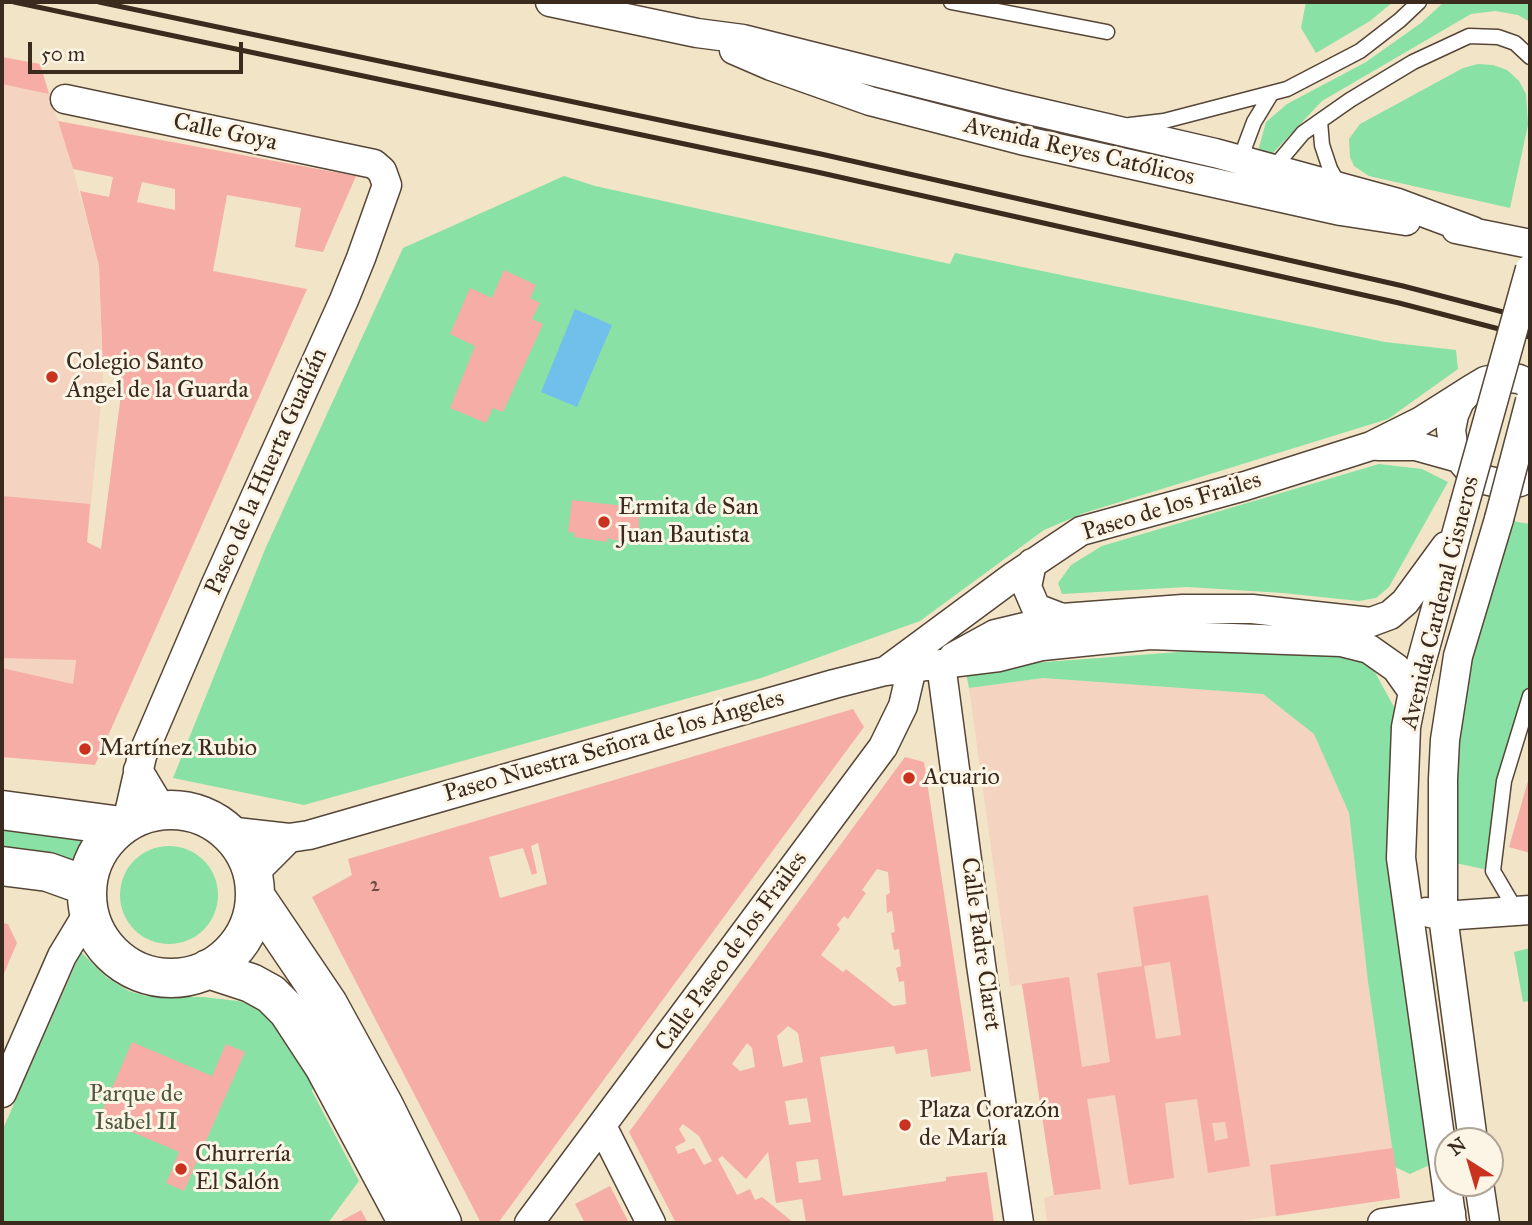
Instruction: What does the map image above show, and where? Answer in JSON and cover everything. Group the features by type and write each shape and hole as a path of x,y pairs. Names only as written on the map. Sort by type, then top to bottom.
{"main road":[{"path":"2,810 124,824"},
{"path":"254,884 251,919 242,939 227,956 208,969 184,977 159,978 135,970 113,956 98,936 88,899 91,868 98,852 108,838 142,813 162,810 187,811 209,818 227,831 244,851 254,884 328,1004 384,1106 442,1223"},
{"path":"2,866 47,872 88,899"},
{"path":"208,969 251,983 271,994 288,1011 324,1066 408,1223"}],"street":[{"name":"Avenida Reyes Católicos","path":"551,2 615,8 697,33 771,66 870,101 1021,140 1341,211 1473,231 1530,244"},
{"name":"Avenida Reyes Católicos","path":"697,33 743,39 1273,168 1398,203 1473,231"},
{"name":"Calle Goya","path":"65,99 374,164 382,172"},
{"name":"Paseo de la Huerta Guadián","path":"124,824 138,770 215,586 361,258 387,185 382,172"},
{"name":"Avenida Cardenal Cisneros","path":"1451,1218 1401,859 1406,727 1413,692 1530,269"},
{"name":"Paseo de los Frailes","path":"898,670 1032,563 1080,531 1245,486 1371,446 1421,421 1485,381 1502,377 1530,384"},
{"path":"1470,390 1460,401 1451,430 1459,458 1470,471 1485,480 1503,484 1520,482 1530,477"},
{"name":"Avenida Cardenal Cisneros","path":"1471,1127 1443,916 1442,847 1446,740 1458,656 1499,519 1530,401"},
{"name":"Paseo de los Frailes","path":"1371,446 1416,446 1459,458"},
{"name":"Paseo Nuestra Señora de los Ángeles","path":"941,664 995,634 1062,618 1183,609 1252,609 1371,622 1390,615 1405,602 1460,519"},
{"path":"1032,563 1027,587 1036,608 1062,618"},
{"name":"Paseo Nuestra Señora de los Ángeles","path":"227,831 289,838 309,835 898,670 999,657 1042,646 1150,635 1341,642 1369,649 1396,668 1413,692"},
{"name":"Calle Padre Claret","path":"941,664 981,965 1020,1223"},
{"name":"Calle Paseo de los Frailes","path":"528,1223 883,747 903,705 898,670"},
{"path":"138,770 162,810"},
{"path":"254,884 289,838"},
{"path":"2,1093 88,899"},
{"path":"1407,907 1443,916 1523,911"},
{"path":"602,1126 651,1223"},
{"path":"1481,1197 1485,1223"},
{"path":"1382,1223 1451,1218"}],"lane":[{"path":"951,2 1107,32"},
{"path":"1107,127 1164,121 1287,89 1360,51 1419,2"},
{"path":"1253,192 1303,133 1350,100 1413,62 1469,36 1498,37 1516,43 1530,57"},
{"path":"1253,192 1243,161 1245,146 1254,122 1270,94"},
{"path":"1321,121 1322,145 1340,188"},
{"path":"1523,911 1493,871 1504,781 1530,696"}],"shaded area":[{"name":"Colegio Santo Ángel de la Guarda","path":"2,57 40,64 73,169 99,266 103,384 73,684 2,668"},
{"path":"1043,678 1263,694 1314,734 1349,813 1368,982 1400,1198 1227,1223 1047,1223 1044,1198 1054,1195 1022,985 1010,986 969,688"}],"green space":[{"path":"1306,2 1393,2 1370,21 1316,53 1301,28"},
{"path":"1444,2 1530,2 1530,22 1518,15 1495,11 1471,14 1322,101 1272,154 1258,151 1266,122 1287,104 1366,62 1421,23"},
{"path":"1478,64 1507,70 1519,81 1526,94 1528,125 1510,208 1369,176 1354,166 1350,157 1349,139 1360,124 1463,68"},
{"path":"564,176 595,186 950,264 955,253 1385,342 1456,350 1458,369 1388,419 1084,513 1044,530 920,621 761,678 304,805 173,778 266,547 403,248"},
{"path":"1379,464 1422,469 1448,482 1389,587 1376,598 1359,601 1187,587 1062,594 1058,583 1071,565 1102,546"},
{"path":"1499,519 1530,524 1530,696 1504,781 1493,871 1441,860 1443,779"},
{"path":"1313,642 1371,665 1400,718 1435,1127 1434,1163 1410,1174 1395,1167 1368,982 1349,813 1314,734 1263,694 1043,678 969,688 965,668"},
{"path":"2,810 108,838 91,868 2,866"},
{"path":"169,846 188,850 204,860 214,876 218,895 214,914 204,930 188,940 169,944 150,940 134,930 124,914 120,895 124,876 134,860 150,850"},
{"path":"1530,948 1530,1001 1523,1002 1514,952"},
{"name":"Parque de Isabel II","path":"81,952 106,977 129,991 146,996 238,1001 250,1004 270,1016 316,1079 312,1091 359,1181 328,1223 2,1223 2,1131"}],"water":[{"path":"575,309 612,325 577,407 541,392"}],"building":[{"path":"2,57 40,64 49,94 2,84"},
{"path":"58,121 356,176 323,252 295,247 301,208 227,195 213,271 307,289 95,765 2,757 2,668 73,684 76,660 2,658 2,496 90,504 87,542 101,549 123,379 103,370 99,266 80,191 109,197 113,177 73,169","holes":["142,182 175,189 175,210 137,202"]},
{"path":"504,270 536,285 530,298 540,303 532,319 543,324 503,412 493,408 486,423 450,408 475,346 450,334 470,288 492,298"},
{"name":"Ermita de San Juan Bautista","path":"572,500 624,506 639,517 639,530 619,541 574,537 575,533 568,532"},
{"path":"853,709 864,727 498,1223 481,1223 312,897 352,875 348,859","holes":["538,843 547,884 500,898 489,857 523,848 532,875 537,873 531,846"]},
{"path":"905,757 924,762 971,1071 931,1077 927,1049 896,1054 894,1046 820,1057 843,1196 946,1181 946,1177 987,1172 994,1223 806,1223 802,1199 776,1203 768,1152 746,1179 722,1156 718,1159 737,1195 750,1189 755,1200 762,1197 794,1223 676,1223 629,1132","holes":["877,869 888,872 890,893 886,895 887,913 892,911 895,932 891,933 894,950 899,949 901,966 896,968 899,982 904,981 906,1004 893,1006 846,969 843,972 821,955 840,929 837,925 844,916 848,919 866,893 862,890","788,1026 798,1033 803,1062 783,1067 777,1036","747,1043 752,1048 755,1067 740,1071 732,1064","807,1098 811,1122 789,1125 785,1101","683,1124 699,1136 712,1161 704,1165 694,1148 678,1154 675,1147 686,1141 679,1129","818,1159 821,1180 799,1183 796,1162"]},
{"path":"1530,774 1530,853 1509,847"},
{"path":"1208,895 1250,1166 1208,1173 1197,1099 1165,1103 1174,1178 1129,1185 1115,1095 1087,1099 1101,1189 1054,1195 1022,984 1069,977 1082,1067 1110,1062 1097,973 1142,966 1133,907","holes":["1170,962 1181,1035 1156,1039 1144,966","1225,1122 1228,1138 1215,1141 1212,1123"]},
{"path":"2,923 8,924 17,943 2,978"},
{"path":"132,1042 212,1076 226,1044 245,1052 184,1191 166,1183 179,1152 99,1118"},
{"path":"1393,1148 1400,1198 1276,1216 1270,1165"},
{"path":"610,1186 629,1223 585,1223 575,1204"},
{"path":"361,1210 368,1223 337,1223 352,1215"}],"railway":[{"path":"14,2 817,172 1399,303 1530,337"},
{"path":"99,2 821,154 1403,286 1530,319"}],"place":[{"name":"Colegio Santo Ángel de la Guarda","path":"52,377"},
{"name":"Ermita de San Juan Bautista","path":"604,522"},
{"name":"Martínez Rubio","path":"85,749"},
{"name":"Acuario","path":"909,778"},
{"name":"Plaza Corazón de María","path":"905,1125"},
{"name":"Churrería El Salón","path":"181,1169"}]}
